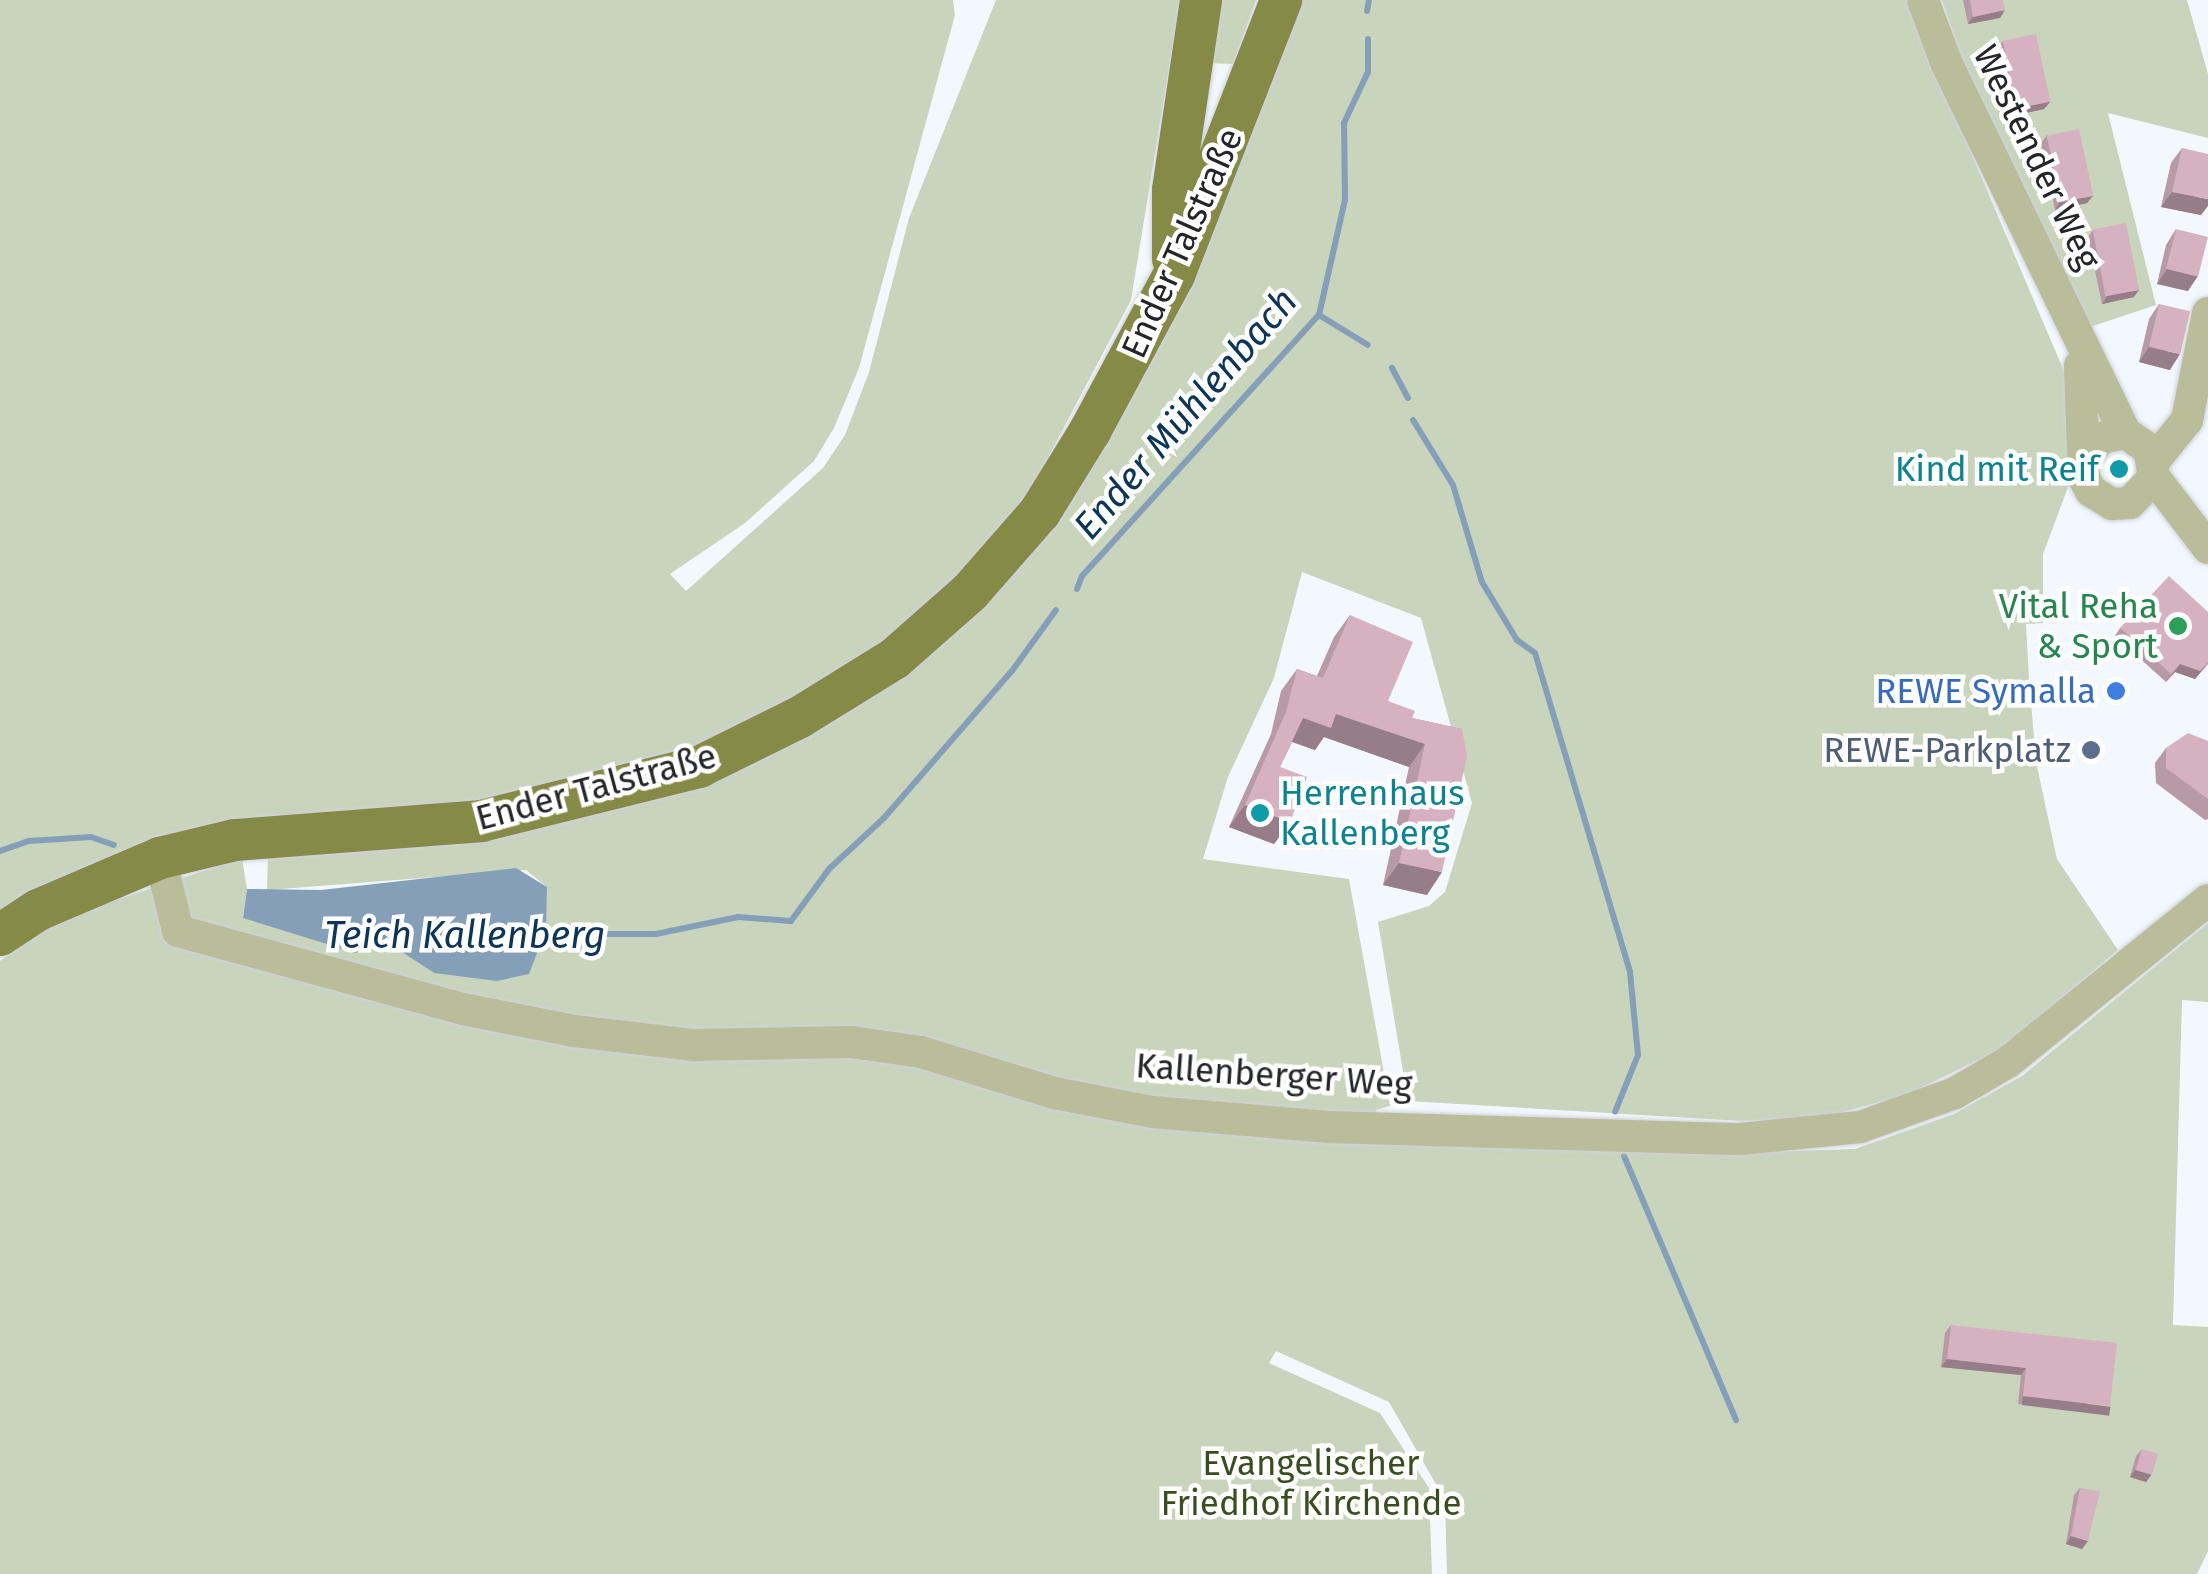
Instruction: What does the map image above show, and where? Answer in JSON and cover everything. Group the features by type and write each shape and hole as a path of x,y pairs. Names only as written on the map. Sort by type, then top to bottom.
{"main road":[{"path":"1174,275 1172,190 1201,0"},
{"name":"Ender Talstraße","path":"0,935 38,910 160,858 235,840 480,821 699,767 800,717 894,658 970,592 1040,512 1174,275 1280,0"}],"street":[{"name":"Westender Weg","path":"1922,0 2082,346 2142,462 2208,551"},
{"path":"2086,456 2101,438 2142,462 2195,391 2208,313"},
{"name":"Westender Weg","path":"2082,346 2091,492 2112,504 2142,462"},
{"name":"Kallenberger Weg","path":"160,858 178,930 463,1009 574,1031 694,1045 851,1042 922,1052 1054,1093 1153,1112 1328,1127 1740,1139 1860,1128 1955,1093 2008,1062 2208,900"}],"green space":[{"path":"0,0 953,0 955,15 859,368 834,428 814,461 745,523 670,574 686,591 823,468 845,435 869,372 909,218 996,0 1180,0 1131,300 1025,501 956,579 883,642 794,704 694,755 0,913"},
{"path":"1219,0 1256,0 1233,64 1209,63"},
{"name":"Evangelischer Friedhof Kirchende","path":"1292,0 1906,0 2069,383 2070,482 2043,554 2043,623 2026,624 2036,762 2057,859 2118,950 1999,1050 1906,1095 1821,1118 1741,1121 1408,1101 1378,922 1429,906 1445,892 1472,803 1421,618 1302,572 1274,678 1228,777 1203,859 1349,879 1390,1106 1376,1110 1384,1138 1735,1153 1855,1149 1954,1114 2022,1076 2208,923 2208,1002 2182,1000 2173,1325 2208,1327 2208,1551 2197,1574 1447,1574 1445,1500 1389,1402 1276,1351 1269,1363 1380,1413 1429,1488 1432,1574 0,1574 0,961 56,920 242,858 247,889 243,917 385,941 434,973 543,946 547,887 526,870 267,890 268,854 708,783 982,603"},
{"path":"1942,0 2187,0 2208,74 2208,138 2108,113 2156,305 2090,327 1961,56"}],"water":[{"name":"Teich Kallenberg","path":"516,868 547,887 546,930 529,974 497,981 434,973 385,941 370,941 356,953 243,918 247,889 321,890"}],"building":[{"path":"1970,0 2003,0 2005,10 1973,17"},
{"path":"2036,34 2050,101 2017,109 2003,41"},
{"path":"2079,129 2093,196 2061,202 2047,136"},
{"path":"2182,148 2208,154 2208,199 2172,192"},
{"path":"2126,223 2139,290 2106,296 2093,229"},
{"path":"2176,229 2208,237 2198,277 2166,269"},
{"path":"2159,304 2190,311 2180,354 2149,347"},
{"path":"2169,576 2208,612 2208,663 2200,671 2180,664 2171,674 2120,628"},
{"path":"1350,615 1413,642 1388,701 1415,711 1412,718 1462,729 1467,756 1442,872 1399,863 1425,744 1336,714 1331,728 1303,718 1280,767 1307,777 1290,822 1245,805 1286,712 1297,669 1323,678"},
{"path":"2188,733 2208,741 2208,799 2166,768 2166,748"},
{"path":"1951,1325 2117,1343 2110,1406 2023,1396 2026,1368 1947,1359"},
{"path":"2142,1449 2158,1454 2152,1475 2136,1470"},
{"path":"2080,1488 2100,1491 2088,1541 2071,1536"}],"waterway":[{"name":"Ender Mühlenbach","path":"1367,11 1369,0"},
{"name":"Ender Mühlenbach","path":"1077,589 1082,576 1319,315 1345,200 1344,123 1368,72 1368,39"},
{"path":"1319,315 1368,345"},
{"path":"1392,368 1408,398"},
{"path":"1413,420 1453,485 1482,582 1517,640 1535,653 1630,972 1638,1055 1615,1112"},
{"name":"Ender Mühlenbach","path":"595,934 656,934 738,917 791,921 829,869 884,818 1012,671 1056,610"},
{"name":"Ender Mühlenbach","path":"0,851 29,841 91,837 114,845"},
{"path":"1624,1156 1736,1420"}],"place":[{"name":"Kind mit Reif","path":"2119,469"},
{"name":"Vital Reha & Sport","path":"2178,626"},
{"name":"REWE Symalla","path":"2116,691"},
{"name":"REWE-Parkplatz","path":"2091,750"},
{"name":"Herrenhaus Kallenberg","path":"1260,813"}]}
